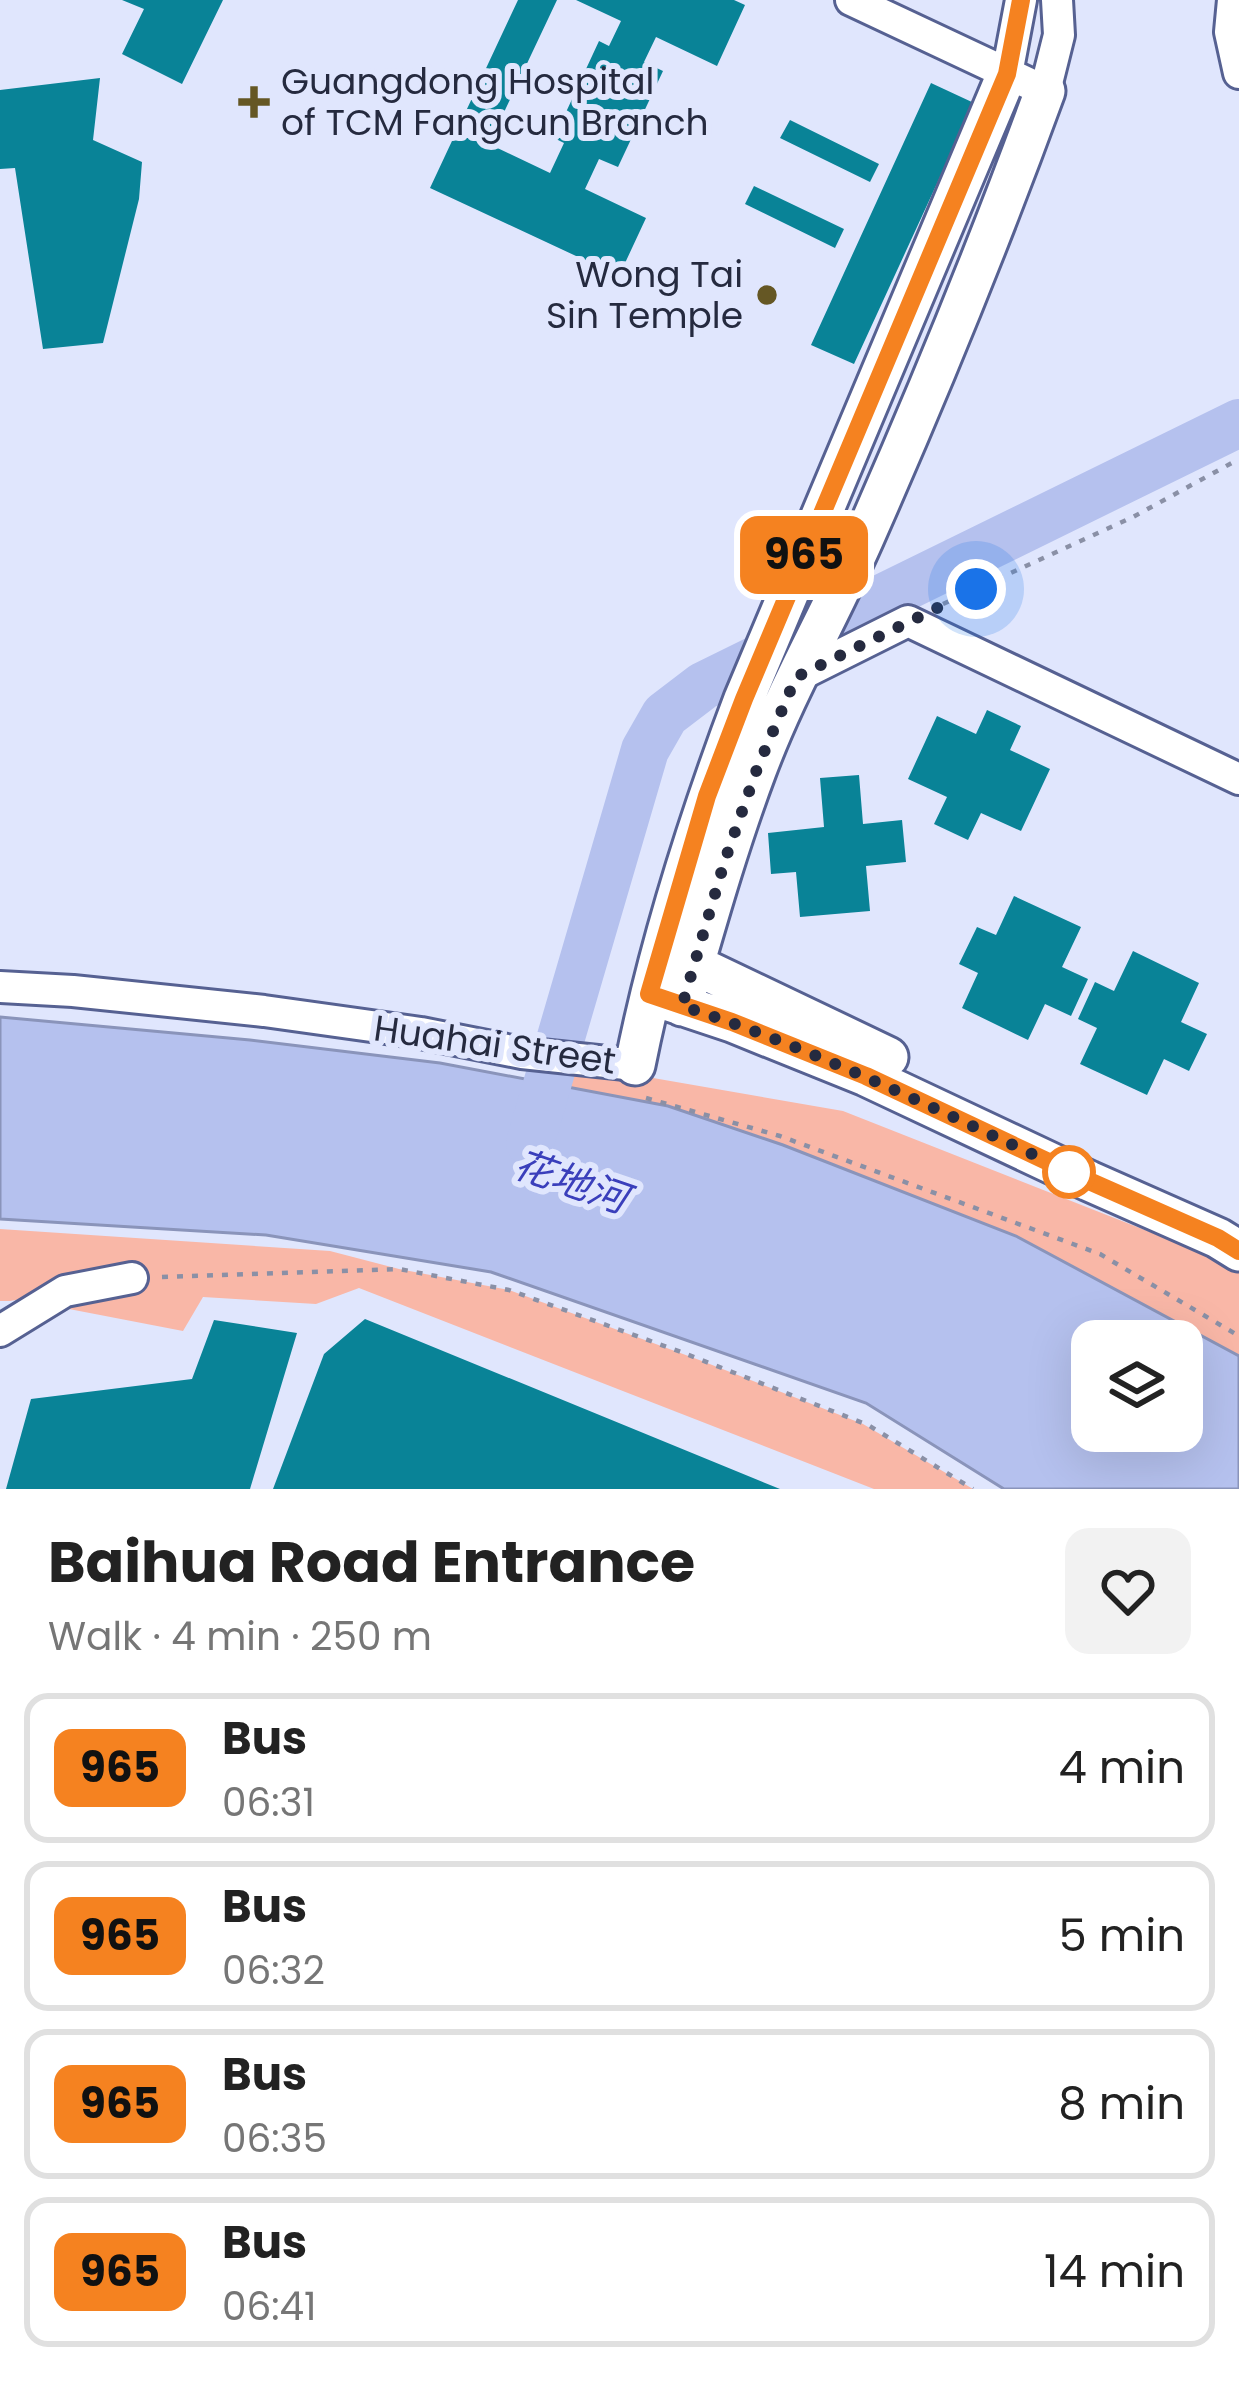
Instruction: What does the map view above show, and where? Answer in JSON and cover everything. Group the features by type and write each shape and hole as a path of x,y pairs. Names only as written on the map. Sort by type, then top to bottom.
{"street":[{"path":"850,0 1045,91"},
{"path":"678,956 707,796 1007,74 1021,0"},
{"path":"678,956 725,860 796,677 866,535 1045,91 1059,35 1057,0"},
{"path":"1233,0 1230,32 1239,73"},
{"path":"796,677 908,621 1239,779"},
{"path":"678,956 1239,1225"},
{"name":"Huahai Street","path":"0,987 284,1014 421,1033 642,1082 678,956"},
{"path":"666,1000 866,1076 1239,1250"},
{"path":"0,1331 65,1291 132,1279"}],"path":[{"path":"908,621 1133,517 1239,459"},
{"path":"642,1082 1100,1254 1239,1336"},
{"path":"132,1279 399,1269 508,1290 868,1425 973,1489"}],"shaded area":[{"path":"561,1062 843,1111 1221,1260 1239,1272 1239,1356 1203,1337 1203,1320 1172,1320 1016,1236 783,1145 668,1106 560,1086"},
{"path":"0,1229 330,1251 509,1290 863,1424 973,1489 874,1489 359,1288 316,1304 203,1297 183,1331 69,1309 126,1280 0,1301"}],"water":[{"name":"花地河","path":"0,1017 440,1063 668,1106 783,1145 1016,1236 1172,1320 1071,1320 1071,1452 1203,1452 1203,1337 1239,1356 1239,1489 1004,1489 866,1403 491,1272 266,1235 0,1219"}],"building":[{"path":"122,0 223,0 182,84 122,54 144,9"},
{"path":"518,0 557,0 489,144 550,173 564,143 554,138 599,41 609,46 621,21 576,0 734,0 745,5 717,66 656,37 644,62 663,71 618,167 599,159 585,189 646,218 619,276 430,188"},
{"path":"100,78 93,140 142,162 139,199 103,343 43,349 15,168 0,169 0,90"},
{"path":"931,83 974,103 854,364 811,345"},
{"path":"790,120 879,164 870,182 780,138"},
{"path":"754,186 844,229 835,248 745,204"},
{"path":"987,710 1021,726 1010,750 1050,769 1021,831 981,813 968,840 934,824 947,797 908,779 937,716 976,734"},
{"path":"859,775 863,824 902,820 906,862 866,866 870,911 800,917 796,872 771,874 768,833 824,827 820,778"},
{"path":"1014,896 1081,927 1062,967 1088,979 1071,1016 1045,1004 1028,1040 962,1008 978,973 959,964 977,927 996,935"},
{"path":"1133,951 1199,983 1181,1022 1207,1034 1189,1071 1164,1059 1147,1095 1080,1064 1097,1028 1078,1019 1095,982 1114,991"},
{"path":"365,1319 780,1489 273,1489 324,1354"},
{"path":"214,1320 297,1333 250,1489 6,1489 31,1399 192,1379"}],"waterway":[{"name":"花地河","path":"530,1143 645,750 665,715 703,686 1239,423"}],"bus line":[{"name":"965","path":"1021,0 1007,74 707,796 649,994 866,1076 1239,1251"}],"place":[{"name":"Guangdong Hospital of TCM Fangcun Branch","path":"254,102"},
{"name":"Wong Tai Sin Temple","path":"767,295"}],"route":[{"path":"976,589 796,677 725,860 682,1006 866,1076 1075,1174 1069,1172"}]}
